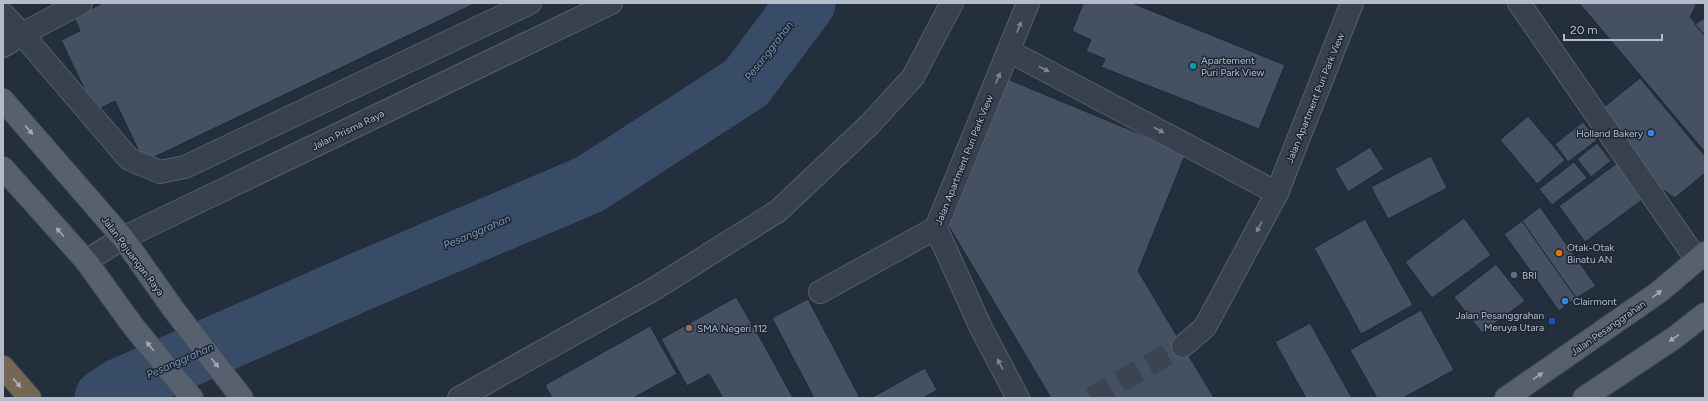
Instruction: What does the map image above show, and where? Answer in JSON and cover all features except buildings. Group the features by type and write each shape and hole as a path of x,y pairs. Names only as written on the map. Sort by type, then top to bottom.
{"highway":[{"path":"3,367 30,398"}],"main road":[{"name":"Jalan Pejuangan Raya","path":"3,100 123,238 174,310 241,397"},
{"path":"3,168 86,261 133,326 192,398"},
{"name":"Jalan Pesanggrahan","path":"1506,398 1642,304 1701,256"},
{"path":"1584,398 1674,338 1705,314"}],"street":[{"path":"3,46 22,34 81,3"},
{"path":"3,14 22,34 129,159 160,172 185,167 530,3"},
{"name":"Jalan Prisma Raya","path":"86,261 123,238 611,3"},
{"path":"460,398 654,289 778,211 870,125 913,78 952,3"},
{"name":"Jalan Apartment Puri Park View","path":"1018,398 981,328 936,228 1028,3"},
{"name":"Jalan Apartment Puri Park View","path":"1183,346 1205,327 1277,193 1352,3"},
{"path":"1519,3 1701,256"},
{"path":"1009,51 1277,193"},
{"path":"820,292 936,228"}],"waterway":[{"name":"Pesanggrahan","path":"104,398 119,388 364,280 590,184 746,83 806,3"}],"tunnel":[{"path":"1091,398 1183,346"}],"place":[{"name":"Apartement Puri Park View","path":"1193,66"},
{"name":"Holland Bakery","path":"1651,133"},
{"name":"Otak-Otak Binatu AN","path":"1559,253"},
{"name":"BRI","path":"1514,275"},
{"name":"Clairmont","path":"1565,301"},
{"name":"Jalan Pesanggrahan Meruya Utara","path":"1552,321"},
{"name":"SMA Negeri 112","path":"689,328"}]}
